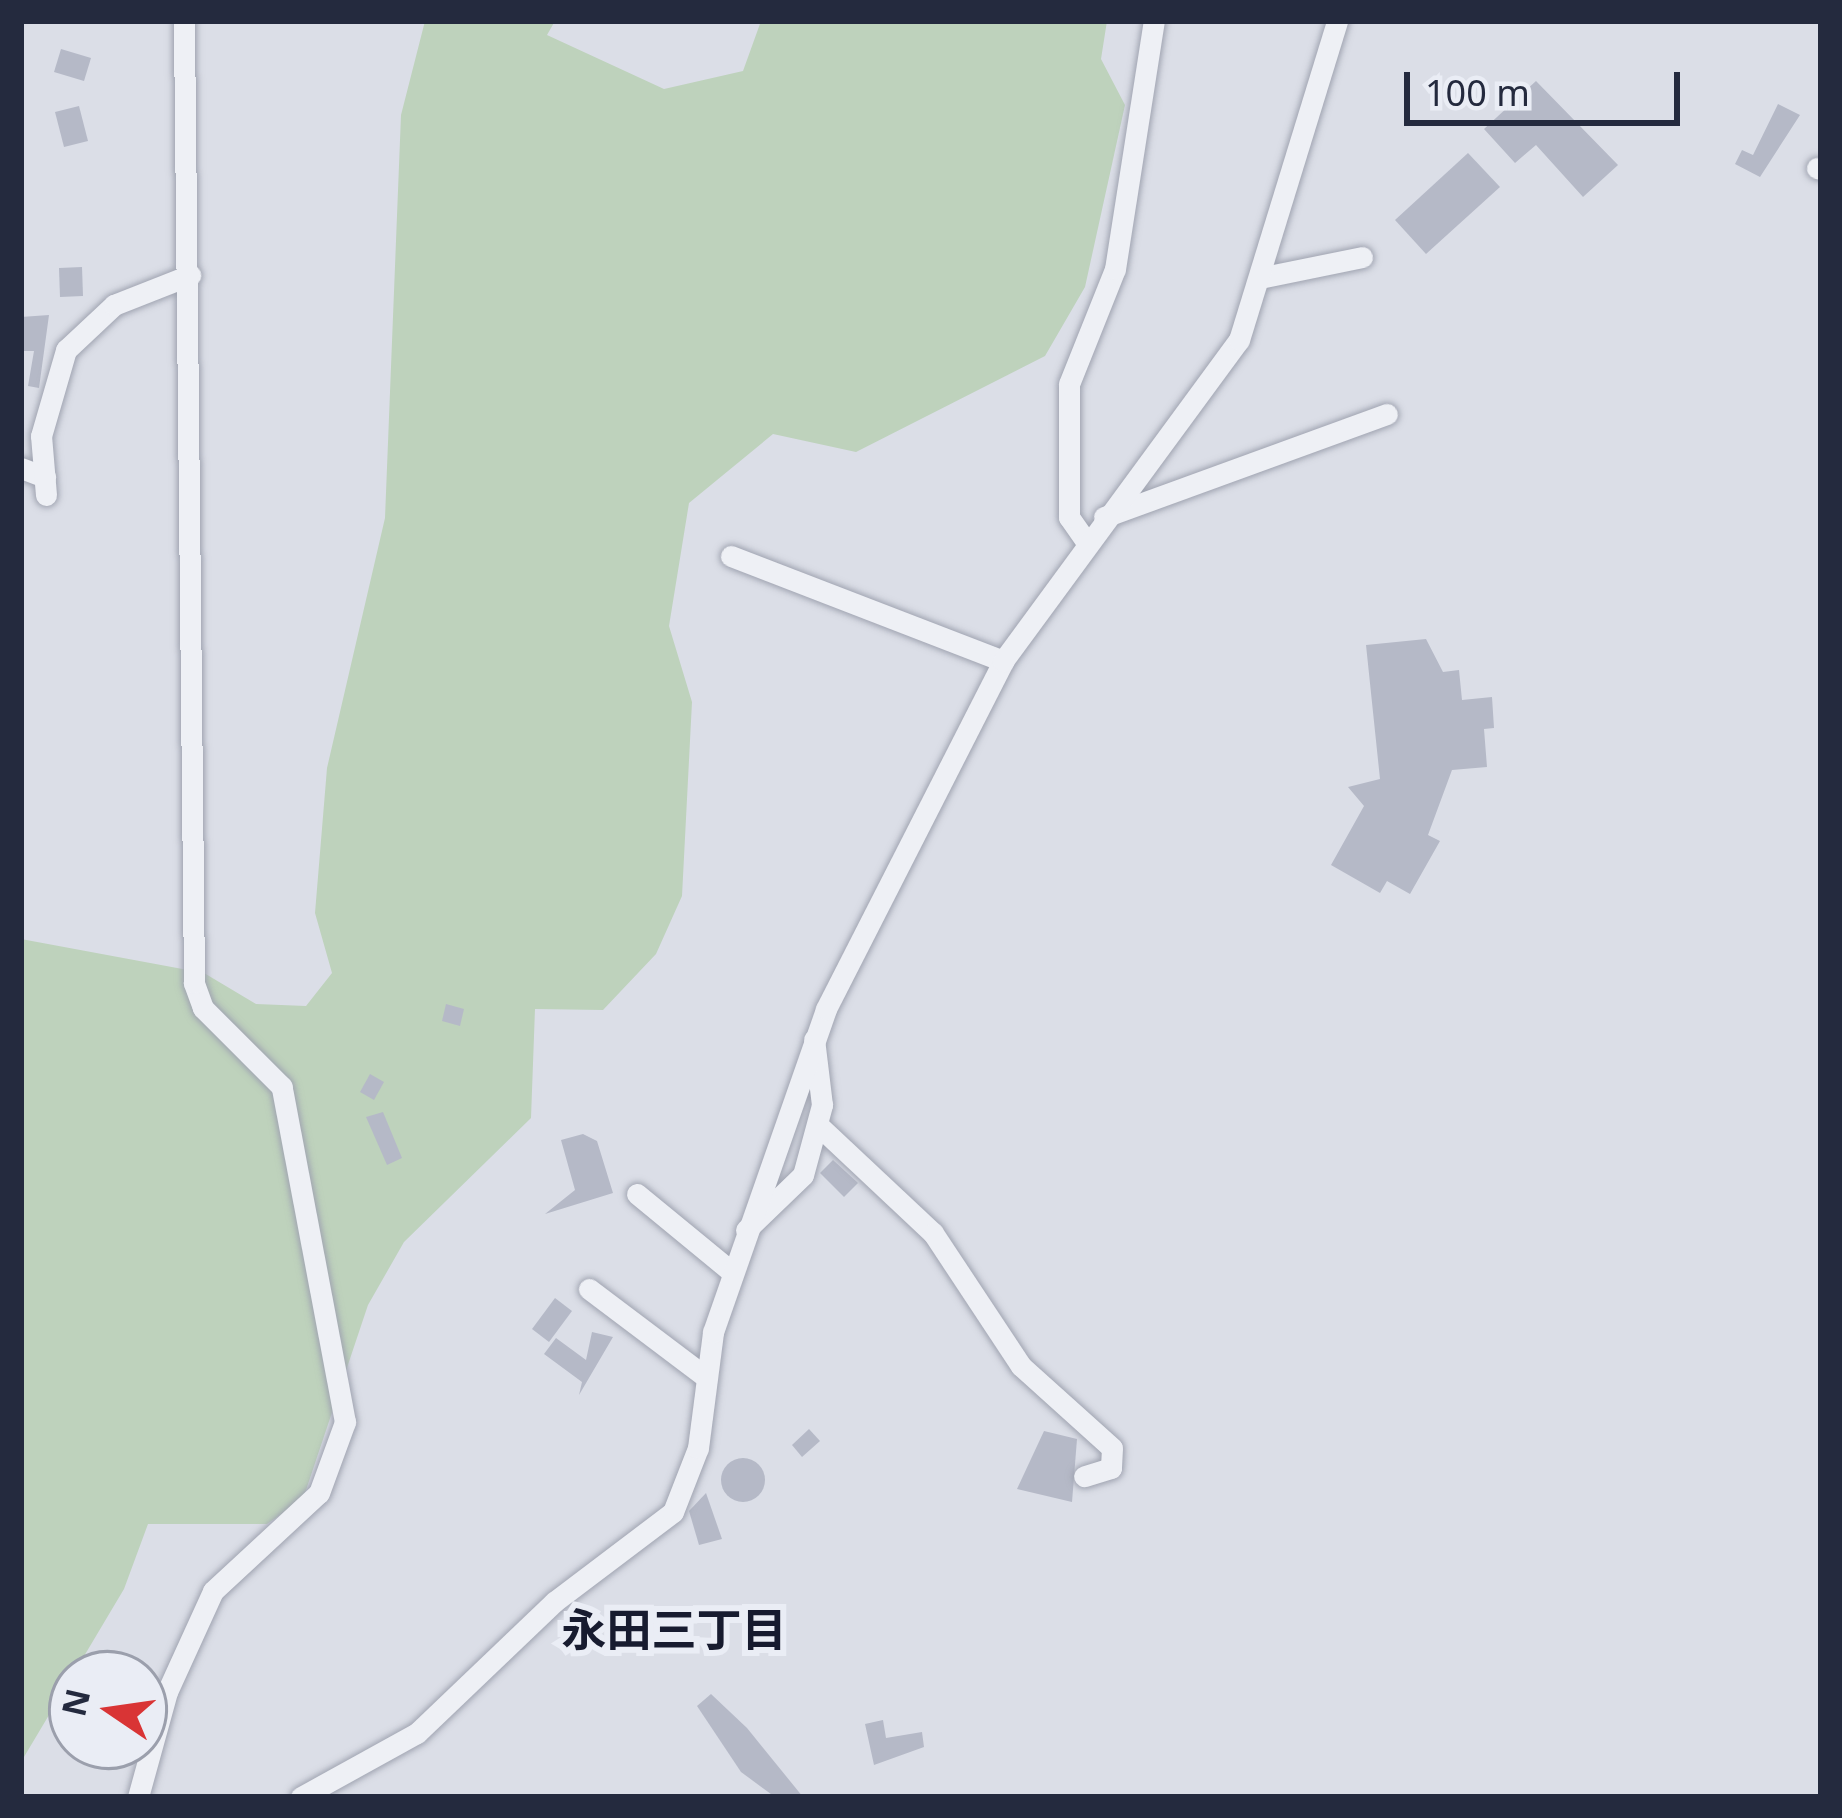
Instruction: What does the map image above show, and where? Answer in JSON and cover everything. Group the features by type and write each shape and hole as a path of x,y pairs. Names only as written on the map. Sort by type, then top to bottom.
{"street":[{"path":"138,1797 167,1691 213,1591 319,1493 345,1422 282,1087 203,1008 194,983 190,275 177,119 184,21"},
{"path":"1085,540 1070,517 1069,383 1115,269 1154,21"},
{"path":"301,1797 417,1733 554,1602 648,1540 692,1472 704,1375 732,1272 814,1038 1003,661 1085,540 1240,340 1264,277 1337,21"},
{"path":"1264,277 1362,257"},
{"path":"21,468 45,486 41,436 75,335 114,305 190,275"},
{"path":"1103,517 1388,414"},
{"path":"730,556 1003,661"},
{"path":"746,1230 794,1189 819,1126 814,1038"},
{"path":"819,1126 933,1233 1021,1366 1112,1448 1111,1468 1084,1476"},
{"path":"637,1195 732,1272"},
{"path":"589,1288 704,1375"}],"green space":[{"path":"425,21 555,21 547,35 664,89 743,71 761,21 1107,21 1101,59 1125,105 1085,287 1045,356 856,452 773,434 689,503 669,626 692,702 682,896 656,954 603,1010 535,1009 531,1118 404,1242 368,1305 303,1499 267,1524 148,1524 124,1589 88,1650 48,1650 48,1717 21,1762 21,939 204,973 256,1004 306,1006 332,973 315,913 327,768 385,518 401,115"}],"building":[{"path":"61,49 91,58 84,81 54,72"},
{"path":"1536,81 1618,165 1583,197 1536,145 1515,163 1484,129"},
{"path":"1778,104 1800,115 1760,177 1735,164 1742,150 1753,155"},
{"path":"79,106 88,141 64,147 55,112"},
{"path":"1468,153 1500,187 1426,254 1395,220"},
{"path":"82,267 83,296 60,297 59,268"},
{"path":"49,315 39,388 28,386 34,351 21,351 21,317"},
{"path":"1426,639 1443,672 1459,670 1462,700 1492,697 1494,728 1484,729 1487,767 1452,770 1428,835 1440,841 1410,894 1387,881 1380,893 1331,865 1364,806 1348,787 1380,779 1366,645"},
{"path":"446,1004 464,1009 460,1026 442,1021"},
{"path":"370,1074 384,1082 374,1100 360,1092"},
{"path":"383,1112 402,1158 387,1165 366,1117"},
{"path":"583,1134 597,1141 613,1193 545,1214 575,1190 561,1140"},
{"path":"833,1160 858,1183 844,1197 820,1173"},
{"path":"555,1298 572,1311 549,1342 532,1329"},
{"path":"592,1332 613,1337 579,1395 582,1382 544,1354 556,1338 586,1360"},
{"path":"809,1429 820,1441 802,1457 792,1445"},
{"path":"1044,1431 1077,1439 1072,1502 1017,1489"},
{"path":"743,1458 758,1465 765,1480 758,1495 743,1502 728,1495 721,1480 728,1465"},
{"path":"706,1493 722,1539 699,1545 689,1511"},
{"path":"711,1694 747,1728 803,1797 775,1797 741,1772 697,1706"},
{"path":"883,1720 886,1738 922,1732 924,1747 874,1765 865,1724"}],"district":[{"name":"永田三丁目","path":"674,1629"}]}
